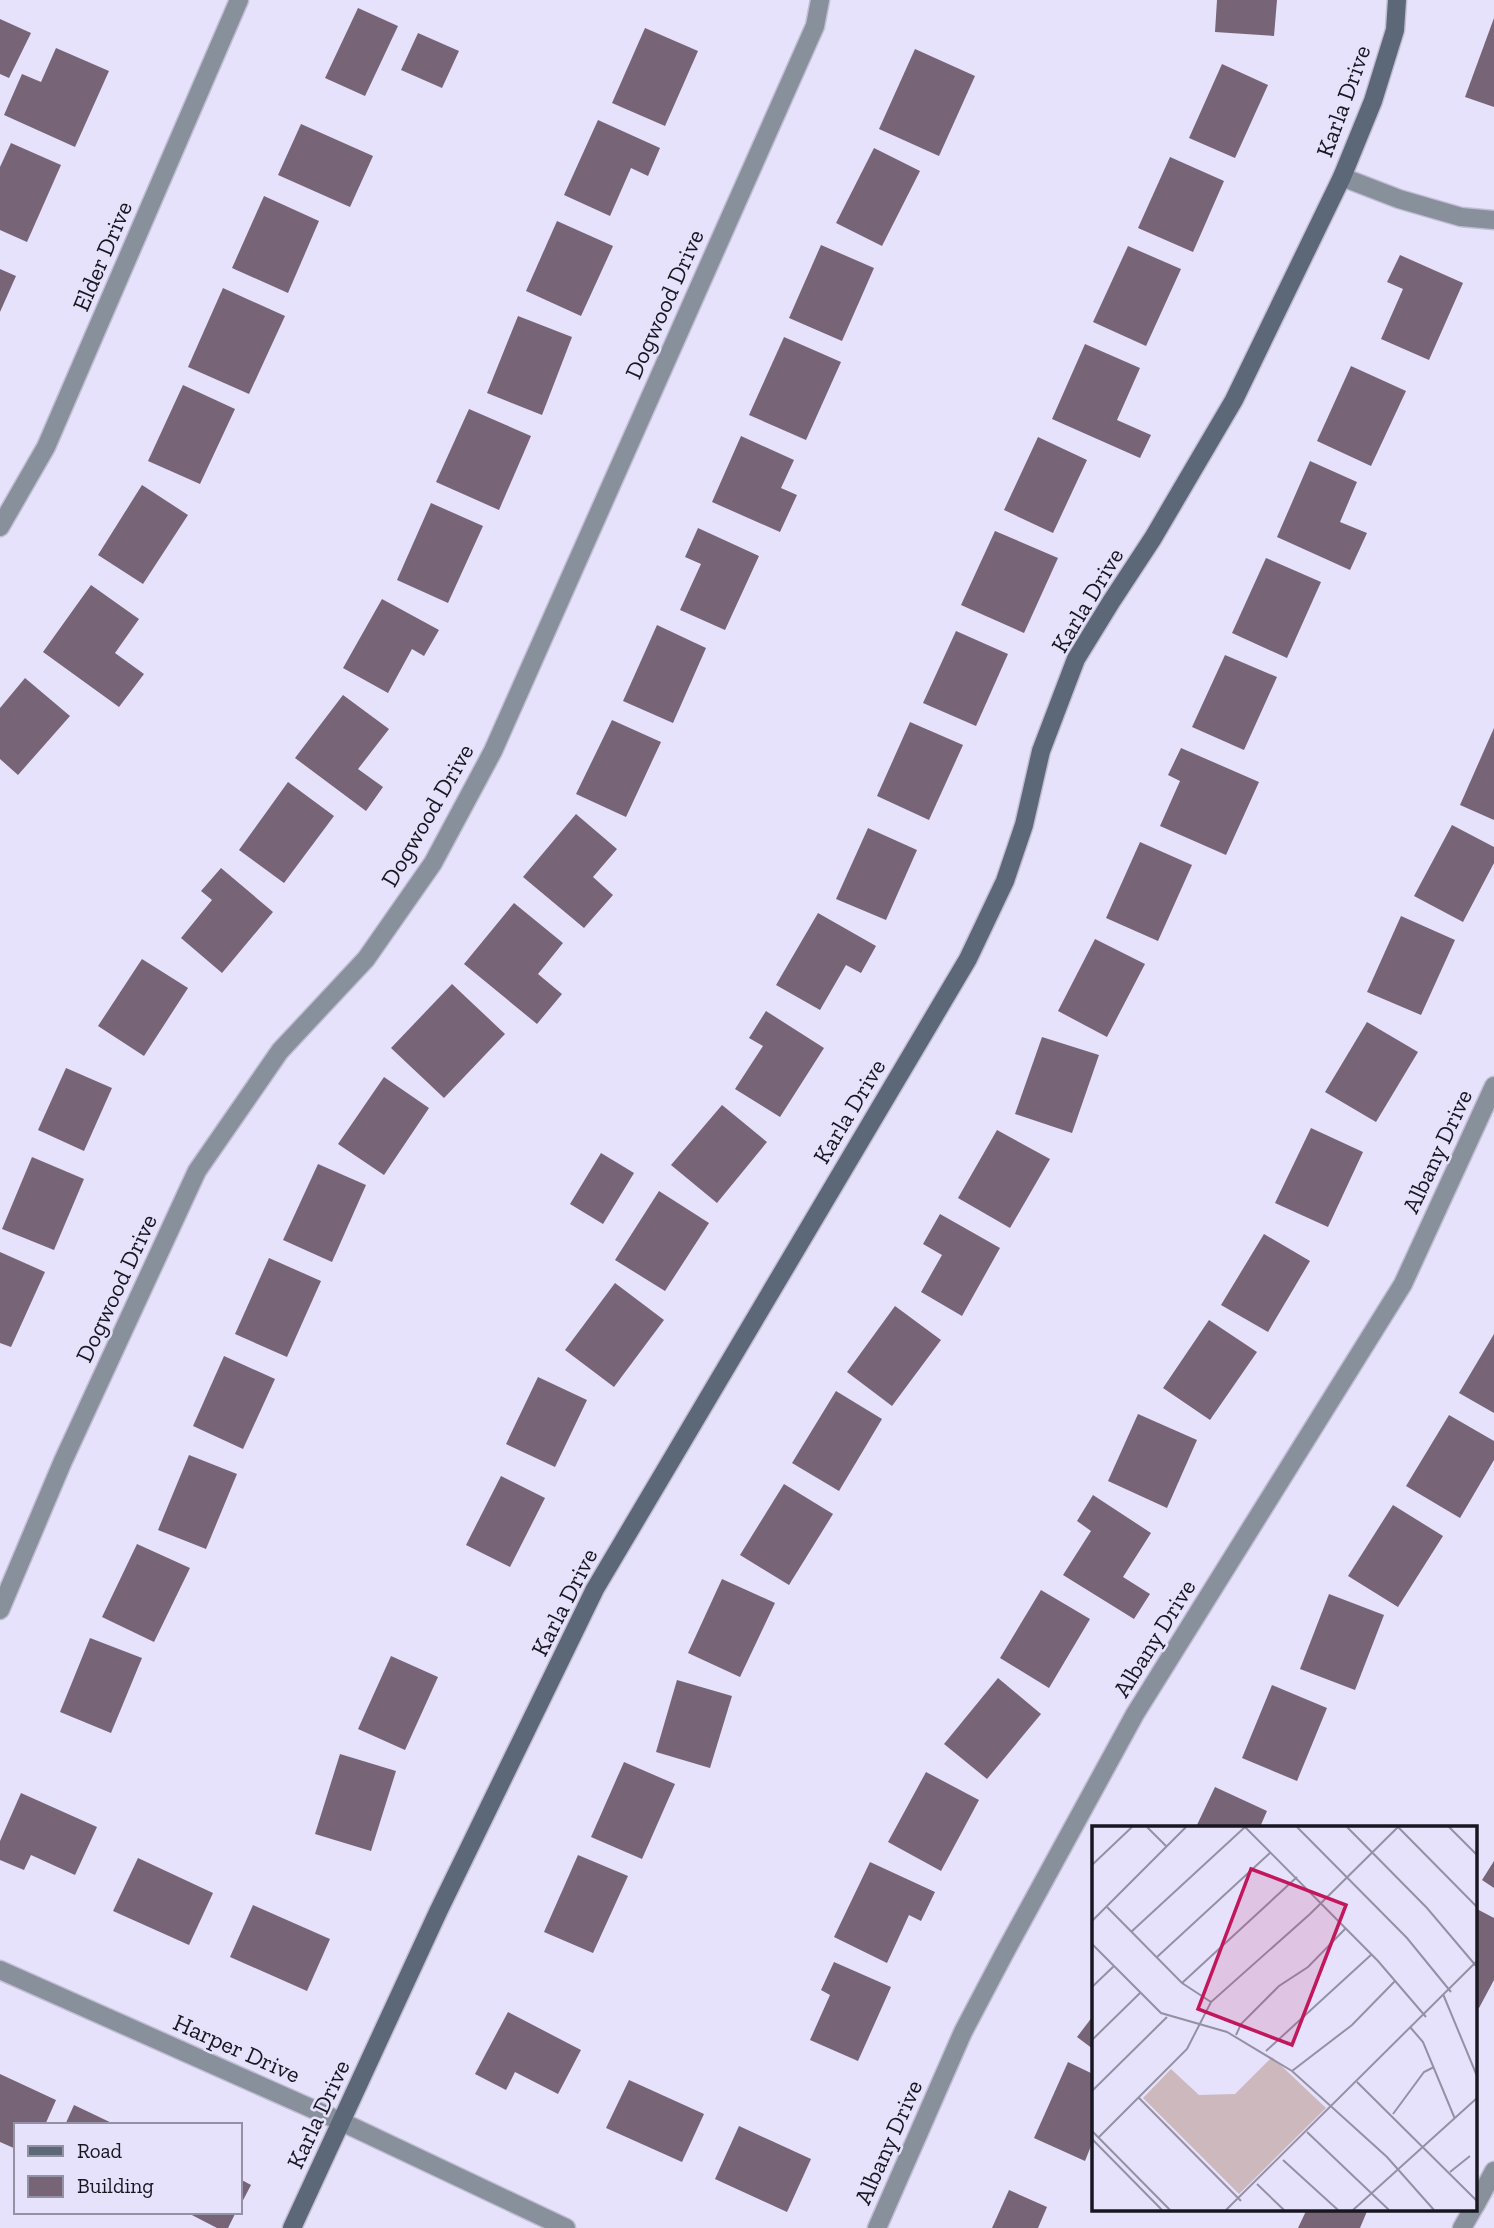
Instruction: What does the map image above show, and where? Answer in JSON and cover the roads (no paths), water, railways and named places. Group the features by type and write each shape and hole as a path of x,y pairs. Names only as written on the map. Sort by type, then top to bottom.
{"street":[{"name":"Elder Drive","path":"0,527 46,447 239,0"},
{"name":"Dogwood Drive","path":"0,1610 63,1461 197,1171 279,1051 366,959 433,863 492,751 815,26 820,0"},
{"name":"Karla Drive","path":"292,2228 438,1912 595,1589 968,959 1005,881 1024,825 1041,751 1076,659 1153,538 1234,400 1342,177 1373,101 1395,30 1397,0"},
{"path":"1342,177 1399,199 1461,217 1494,220"},
{"name":"Albany Drive","path":"877,2228 963,2032 1004,1954 1135,1714 1403,1284 1494,1086"},
{"name":"Harper Drive","path":"0,1970 342,2122 566,2228"},
{"path":"1476,2203 1494,2171"},
{"path":"1462,2228 1472,2210"}]}
